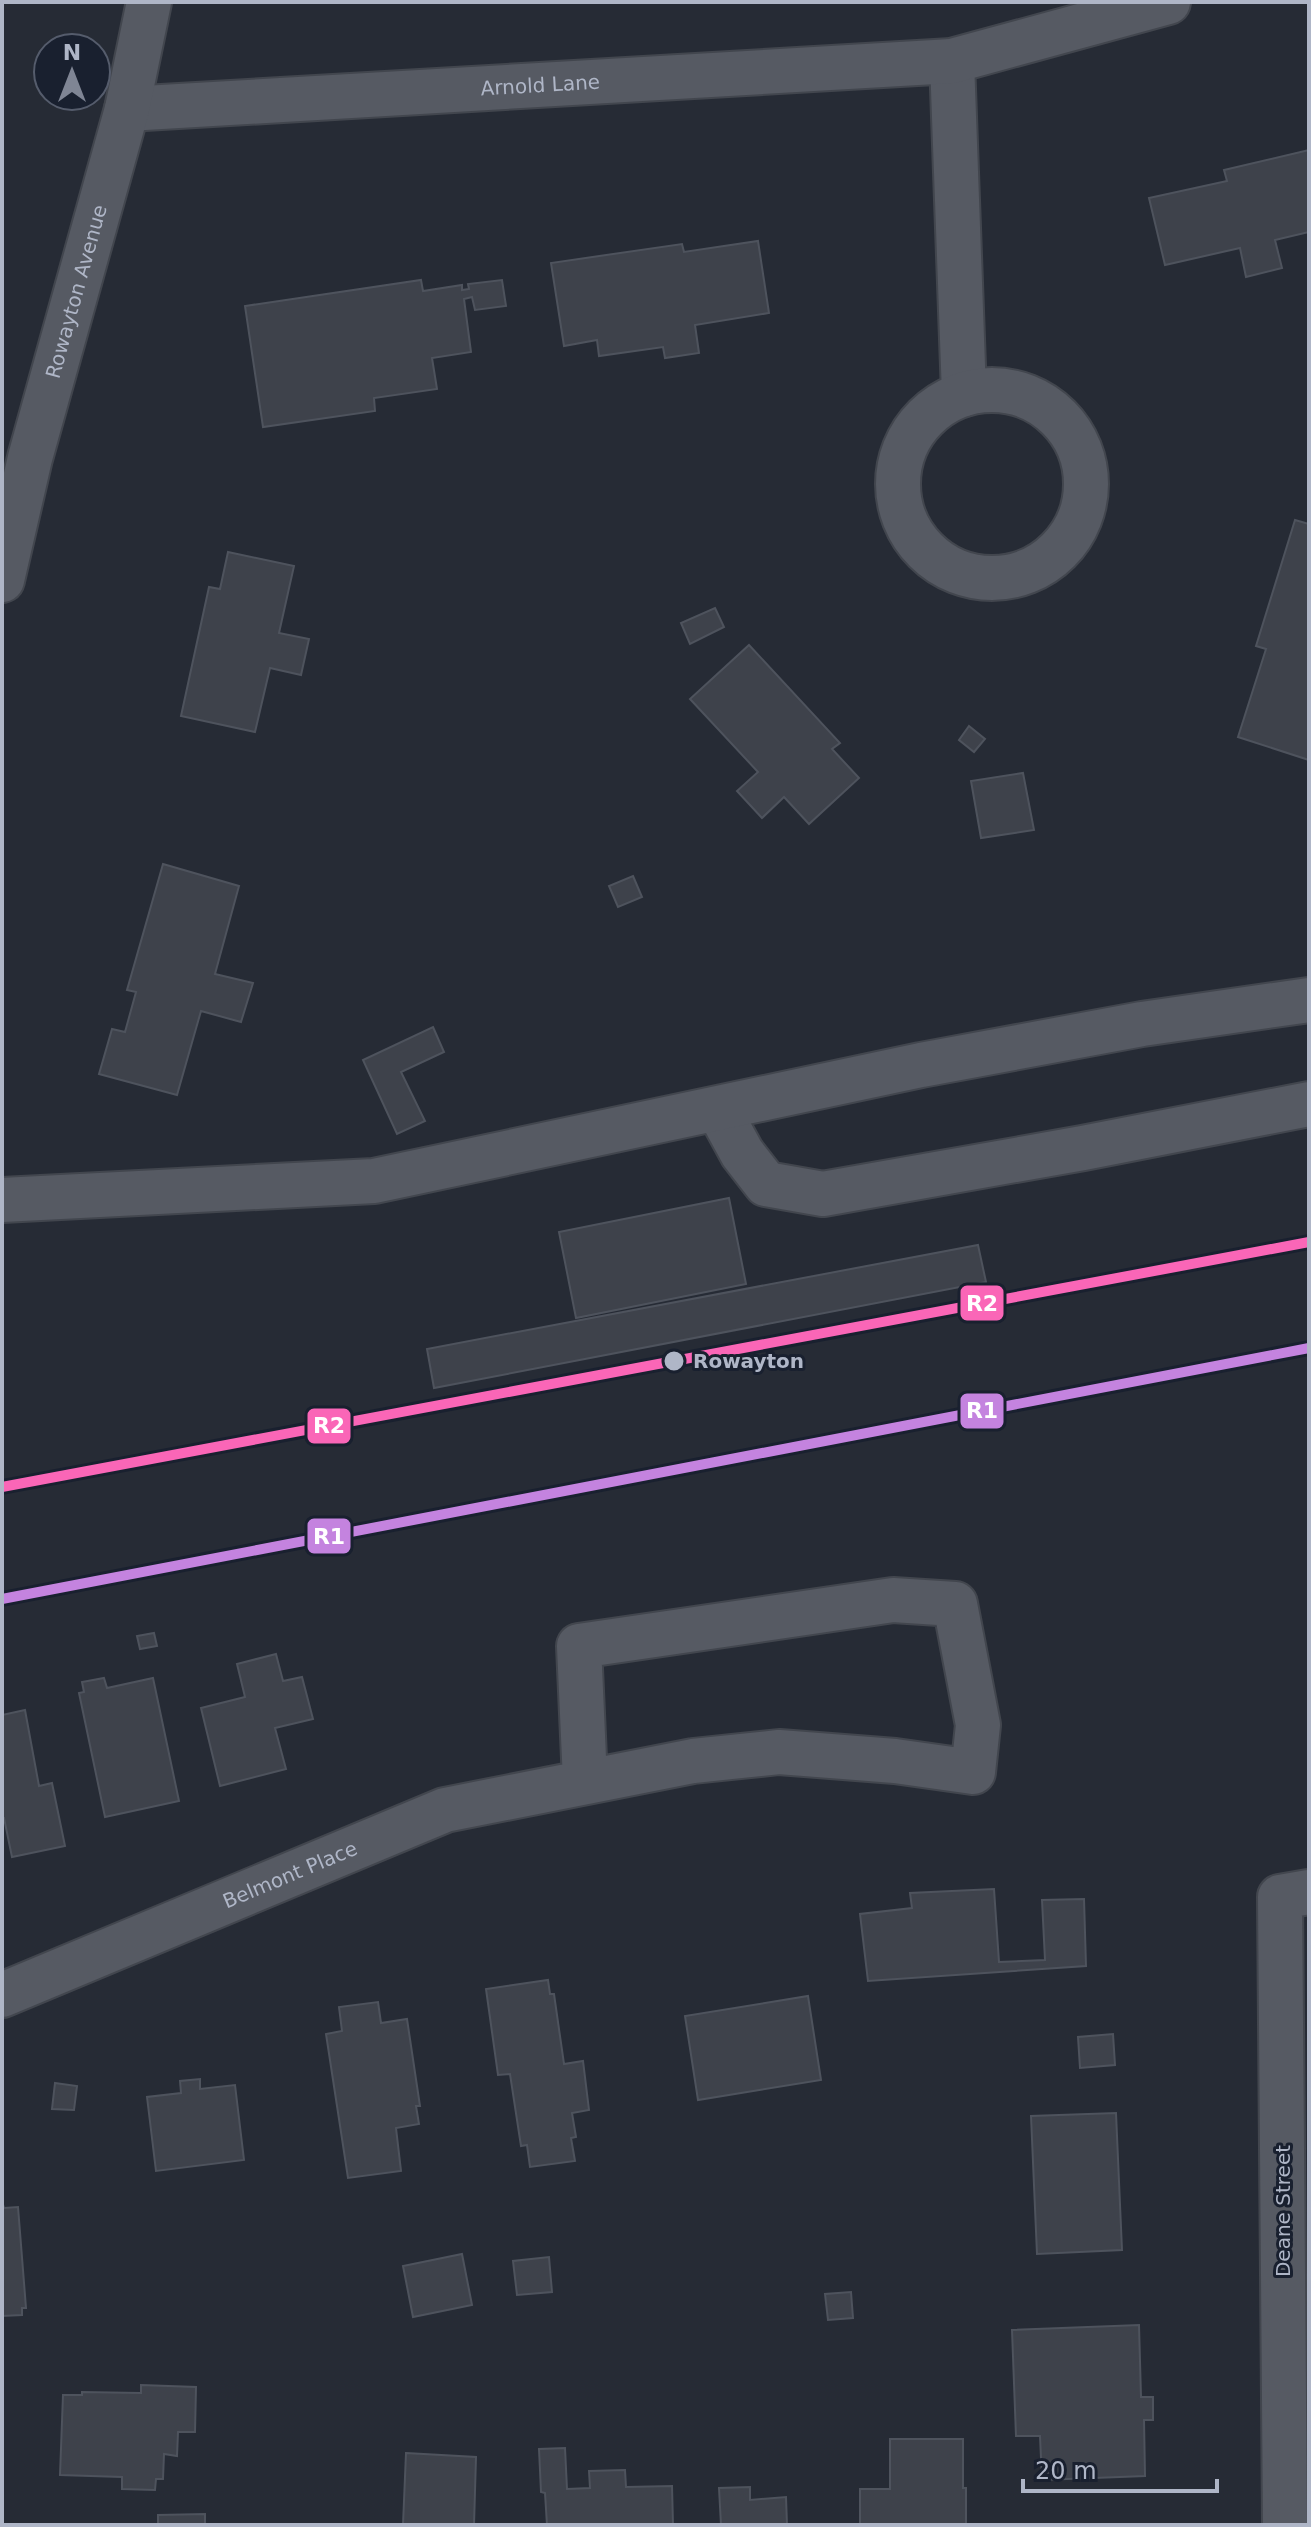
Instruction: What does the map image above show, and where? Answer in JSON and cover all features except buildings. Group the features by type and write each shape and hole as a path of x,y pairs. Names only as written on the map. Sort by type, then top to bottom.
{"street":[{"name":"Rowayton Avenue","path":"2,580 16,454 127,109 149,2"},
{"name":"Arnold Lane","path":"127,109 952,61 1168,2"},
{"path":"952,61 964,394"},
{"path":"996,390 1029,397 1056,416 1076,441 1083,462 1086,473 1084,505 1071,535 1049,560 1020,575 991,578 961,574 935,560 915,538 901,512 897,483 903,454 917,427 938,407 964,394 996,390"},
{"path":"2,1200 374,1181 994,1051 1142,1024 1309,1000"},
{"path":"718,1109 742,1153 766,1184 823,1194 1309,1104"},
{"name":"Belmont Place","path":"2,1995 445,1810 693,1761 779,1752 895,1761 973,1772 978,1725 955,1604 893,1600 579,1646 585,1781"},
{"name":"Deane Street","path":"1285,2525 1295,1895"}],"transit line":[{"name":"R2","path":"2,1487 1309,1242"},
{"name":"R1","path":"2,1599 1309,1348"}],"place":[{"name":"Rowayton","path":"674,1361"}]}
